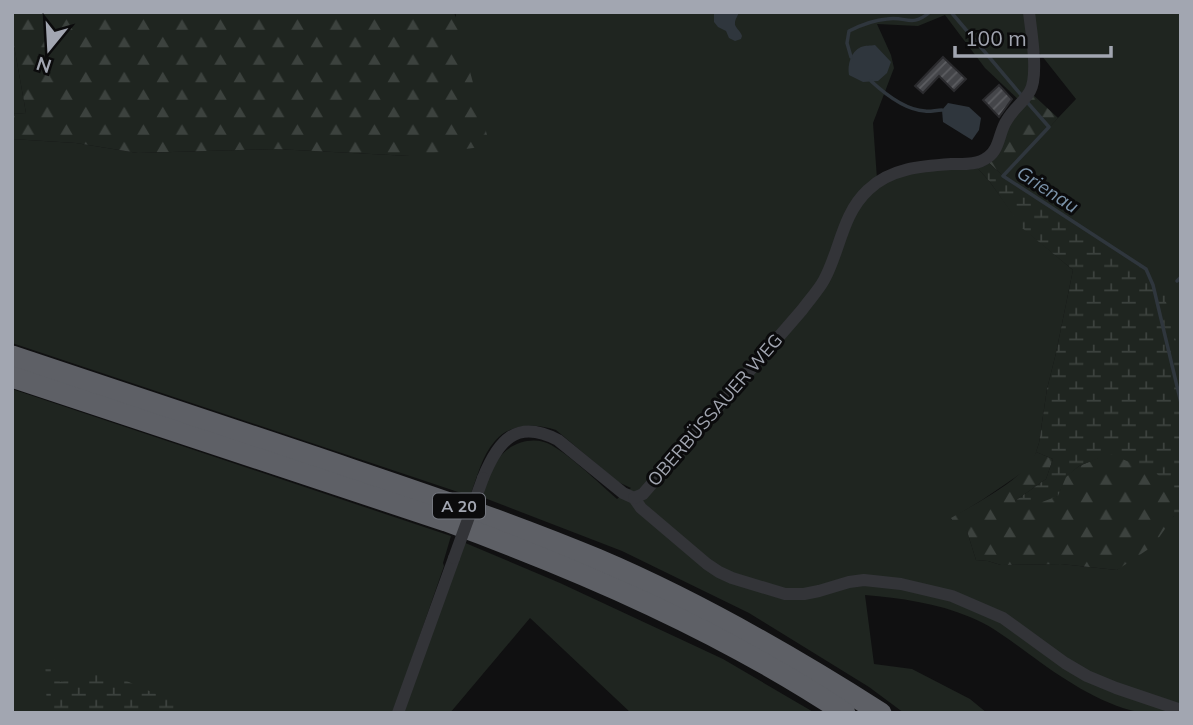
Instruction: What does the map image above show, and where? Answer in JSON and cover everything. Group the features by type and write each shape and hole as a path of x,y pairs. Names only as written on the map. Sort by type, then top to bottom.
{"highway":[{"name":"A 20","path":"12,356 451,503 574,550 729,622 881,713"},
{"name":"A 20","path":"12,377 518,548 662,610 769,667 845,713"}],"street":[{"name":"OBERBÜSSAUER WEG","path":"398,713 483,478 500,444 517,433 537,431 558,440 623,494 634,498 643,494 802,310 824,280 852,209 867,190 883,178 899,171 932,165 974,163 989,157 995,150 1007,118 1030,92 1034,79 1029,12"},
{"path":"634,498 641,508 707,564 732,579 785,594 804,594 864,580 901,583 952,596 1003,618 1087,676 1181,710"}],"green space":[{"path":"12,12 454,12 489,146 410,156 276,149 138,153 76,143 12,139 12,114 26,113 12,34"},
{"path":"454,12 1181,12 1181,713 1143,713 1109,703 1067,680 978,620 957,612 918,602 865,595 874,664 912,669 970,699 987,713 904,713 869,687 749,613 622,551 482,497 492,470 501,456 517,444 530,441 544,442 561,451 617,499 631,488 618,482 556,430 524,426 501,435 487,453 470,496 12,343 12,139 76,143 138,153 276,149 410,156 456,15","holes":["945,15 985,68 1021,102 1038,51 1076,99 1003,176 1145,269 1152,283 1091,445 1174,516 1117,570 1061,564 1001,565 976,560 967,531 951,519 1023,472 1034,459 1073,270 1023,228 973,163 877,179 873,123 894,68 877,24 918,26"]},
{"path":"12,34 26,113 12,114"},
{"path":"1030,92 1058,118 1004,177 985,159"},
{"path":"985,159 1003,176 1146,269 1152,283 1155,280 1177,281 1165,298 1181,361 1181,512 1174,516 1174,491 1156,473 1110,454 1079,466 1066,477 1058,496 1021,510 1015,501 1046,479 1053,459 1036,452 1073,270 1022,228 990,182 973,163"},
{"path":"12,389 451,536 444,566 393,713 12,713"},
{"path":"1036,452 1053,459 1046,479 1015,501 1058,496 1065,477 1079,466 1110,453 1156,473 1174,491 1174,516 1153,546 1117,570 1061,564 1001,565 976,560 967,531 957,529 951,518 1011,481 1031,462"},
{"path":"463,542 560,583 723,659 815,713 631,713 530,618 450,713 403,713"},
{"path":"53,655 60,682 92,674 113,674 181,704 193,713 47,713 45,656"}],"shaded area":[{"path":"714,12 739,12 735,25 742,36 741,39 735,41 729,38 726,31 718,27 714,22"},
{"path":"875,45 891,62 887,73 878,81 863,82 849,75 852,55 863,46"},
{"path":"948,103 969,107 981,118 979,130 972,140 943,122 942,110"}],"building":[{"path":"943,57 966,79 954,91 939,76 923,93 915,86"},
{"path":"999,85 1012,99 999,117 983,100"}],"waterway":[{"name":"Grienau","path":"851,57 847,43 849,31 882,20 918,19 930,12"},
{"name":"Grienau","path":"951,12 1022,96"},
{"path":"871,81 910,108 942,110"},
{"name":"Grienau","path":"1027,102 1049,127 1003,176 1146,269 1153,285 1181,403"},
{"path":"1177,281 1181,277"}]}
